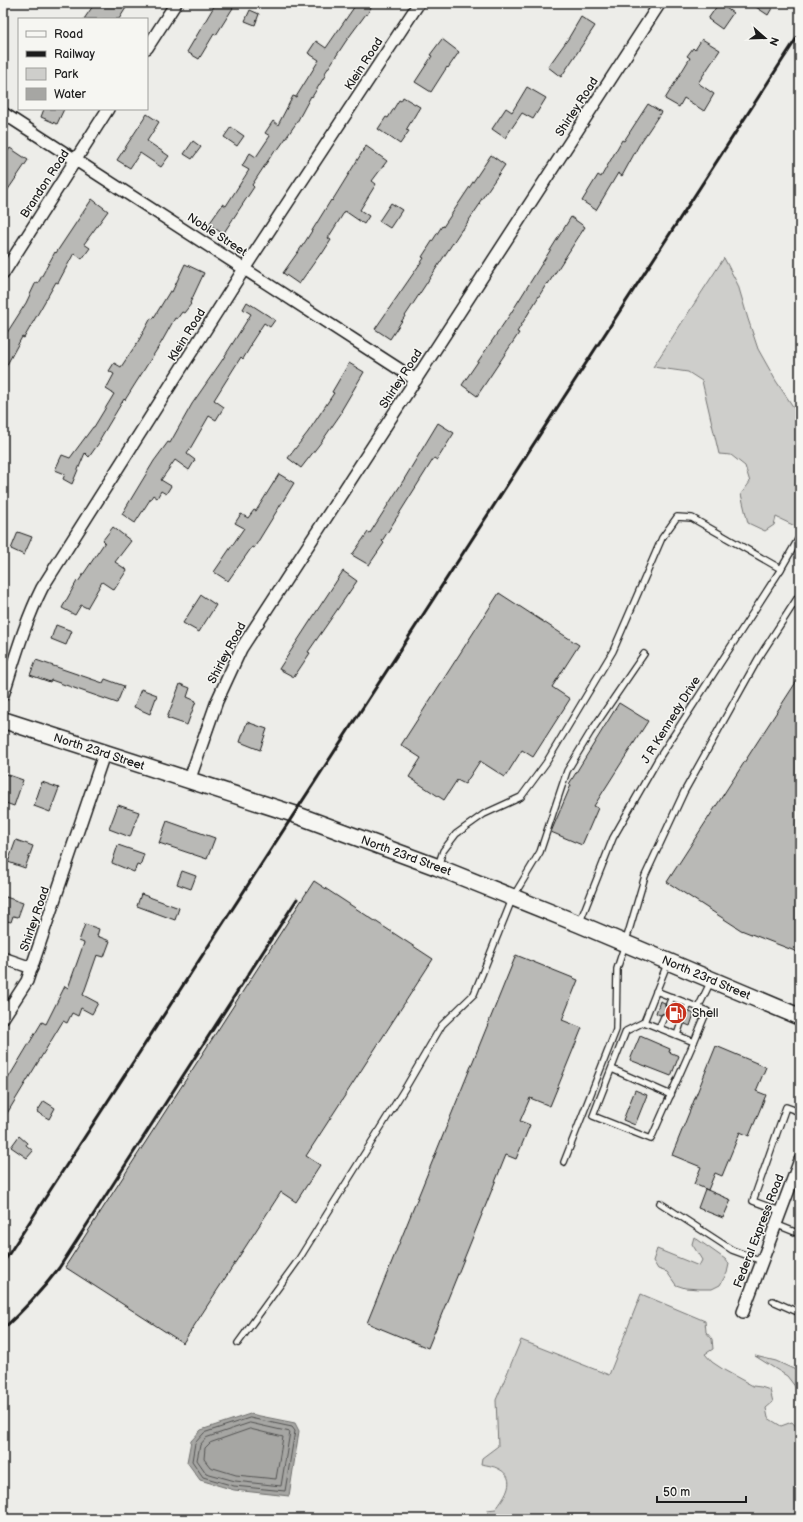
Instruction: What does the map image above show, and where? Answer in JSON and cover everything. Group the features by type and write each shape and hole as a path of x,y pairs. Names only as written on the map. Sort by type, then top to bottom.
{"main road":[{"name":"North 23rd Street","path":"3,720 104,754 294,814 437,867 512,896 800,1017"}],"street":[{"path":"148,46 176,3"},
{"name":"Klein Road","path":"3,695 24,629 42,588 244,269 419,3"},
{"name":"Shirley Road","path":"189,781 217,701 241,649 660,3"},
{"name":"Brandon Road","path":"3,274 107,110"},
{"name":"Noble Street","path":"3,113 416,380"},
{"name":"Shirley Road","path":"3,1018 27,980 32,968 104,754"},
{"path":"3,958 32,968"},
{"name":"Federal Express Road","path":"743,1312 800,1160"}],"lane":[{"path":"437,867 443,851 456,834 484,814 521,797 546,764 613,651 662,538 677,517 692,518 781,569"},
{"name":"J R Kennedy Drive","path":"579,924 613,838 657,761 781,569 800,536"},
{"path":"564,1162 616,1030 616,969 626,944 645,876 684,792 758,659 800,594"},
{"path":"238,1343 299,1259 407,1085 442,1025 474,994 512,896 540,852 567,771 590,733 644,654"},
{"path":"656,991 707,1011 651,1139 594,1116 626,1031 644,1022 656,991 668,962"},
{"path":"698,1008 711,980"},
{"path":"669,1004 672,997"},
{"path":"686,1011 689,1004"},
{"path":"659,1028 664,1017"},
{"path":"644,1022 694,1042"},
{"path":"677,1035 681,1023"},
{"path":"612,1068 671,1095"},
{"path":"780,1211 753,1201 786,1107 800,1112"},
{"path":"660,1203 732,1250 762,1261"},
{"path":"776,1224 800,1234"},
{"path":"772,1301 800,1313"}],"green space":[{"path":"724,258 738,285 758,349 776,381 800,417 800,523 797,527 776,517 774,525 765,531 748,523 741,494 750,482 745,466 731,455 719,454 702,381 688,372 653,367"},
{"path":"694,1237 725,1259 729,1264 727,1273 720,1285 712,1289 685,1288 676,1285 667,1272 658,1269 653,1261 657,1249 699,1266 702,1260 692,1244"},
{"path":"641,1294 705,1321 706,1332 712,1339 713,1349 705,1354 712,1362 724,1370 753,1386 770,1390 773,1402 766,1408 768,1418 781,1426 792,1422 800,1431 800,1504 797,1519 490,1519 487,1510 496,1509 506,1494 509,1483 505,1473 492,1466 481,1464 482,1458 498,1446 496,1400 521,1340 609,1375"},
{"path":"755,1356 776,1361 800,1372 800,1393 787,1376"}],"water":[{"path":"250,1414 295,1423 299,1431 289,1496 234,1490 200,1480 187,1462 191,1441 201,1430"}],"building":[{"path":"95,3 129,3 120,18 85,18"},
{"path":"216,3 236,3 216,35 214,34 199,59 187,52"},
{"path":"357,3 373,3 367,15 366,14 346,41 325,73 326,74 312,97 311,96 297,122 277,151 275,150 252,185 254,187 223,234 209,224 223,204 226,206 249,170 242,166 250,153 256,157 270,136 265,133 273,121 278,125 293,96 296,97 319,60 308,53 316,41 326,48"},
{"path":"719,3 733,13 722,29 708,19"},
{"path":"750,3 775,3 768,15"},
{"path":"250,10 259,14 255,25 245,21"},
{"path":"581,17 595,26 561,77 548,67 568,39"},
{"path":"442,39 459,52 448,68 447,67 431,92 415,82 432,56 430,55"},
{"path":"702,39 720,50 698,83 714,94 704,111 684,98 679,107 665,99 690,58 687,56 693,48 695,50"},
{"path":"527,87 546,98 533,119 522,113 505,138 492,129 506,108 512,112"},
{"path":"403,97 420,107 406,130 409,131 400,144 378,129 386,117 388,118 399,100 401,101"},
{"path":"648,104 661,112 639,145 622,176 618,173 596,210 582,201 598,175 601,177 622,140 624,141"},
{"path":"44,110 64,110 57,124 41,117"},
{"path":"147,114 159,122 147,141 169,156 161,167 140,153 130,168 117,160"},
{"path":"231,127 244,136 237,146 224,137"},
{"path":"193,141 201,147 192,159 184,154"},
{"path":"366,146 387,161 372,181 376,184 360,210 369,216 364,224 345,211 328,238 331,240 299,284 283,273 305,242 331,200 332,201"},
{"path":"10,148 28,160 3,197 3,158"},
{"path":"491,155 505,165 390,339 375,329 424,258 422,257 442,226 443,227"},
{"path":"92,199 108,211 84,244 90,248 82,259 74,253 58,283 56,282 24,338 22,337 3,372 3,339 26,303 36,282 38,283 55,252 56,253"},
{"path":"391,203 402,210 390,228 379,221"},
{"path":"571,217 585,227 548,284 547,283 517,332 519,333 477,396 462,385 511,313"},
{"path":"185,264 204,273 190,303 191,304 184,313 182,312 177,319 175,318 161,343 125,400 124,399 100,439 101,440 89,457 85,453 72,484 63,479 65,474 55,470 62,455 70,458 94,427 114,394 106,389 114,374 109,371 114,363 121,367 139,340 151,318 153,319 170,291 172,292"},
{"path":"247,302 275,320 270,327 264,323 243,359 241,357 214,400 224,407 216,420 209,416 187,454 195,460 189,470 175,460 161,480 171,486 166,494 161,491 157,498 153,495 135,523 122,514 154,461 168,442 170,443 192,404 221,362 251,314 243,309"},
{"path":"349,363 364,372 341,411 342,412 301,468 288,458 308,432 334,393 332,392"},
{"path":"438,423 454,433 437,460 434,458 382,541 384,543 369,565 352,555 368,532 370,533"},
{"path":"279,474 294,483 254,548 252,547 228,581 214,572 244,528 235,523 241,514 248,518 254,510 256,511"},
{"path":"113,527 131,541 115,562 127,570 114,590 102,582 87,608 81,605 75,615 62,608 77,581 78,582 105,542 103,540"},
{"path":"18,532 32,537 24,555 11,549"},
{"path":"343,571 357,581 308,652 310,653 294,677 279,669"},
{"path":"499,593 579,645 552,687 570,699 533,757 522,750 505,777 480,761 465,784 457,780 444,800 409,777 421,758 401,745"},
{"path":"201,595 216,605 199,632 183,623"},
{"path":"56,625 72,631 66,645 51,639"},
{"path":"36,660 103,683 105,679 124,686 117,703 51,680 50,682 30,675"},
{"path":"800,676 800,953 741,930 667,882"},
{"path":"180,684 190,688 187,697 196,701 187,725 167,718"},
{"path":"141,689 157,695 150,714 134,707"},
{"path":"619,703 648,721 594,806 598,808 582,845 551,832 571,785 569,784"},
{"path":"247,722 267,729 260,750 240,742"},
{"path":"3,773 23,780 14,806 3,802"},
{"path":"42,782 59,788 50,812 34,806"},
{"path":"118,805 139,812 130,837 109,829"},
{"path":"167,821 215,838 207,859 159,843"},
{"path":"16,840 33,846 25,868 8,862"},
{"path":"118,845 144,854 140,866 137,865 134,872 112,863"},
{"path":"182,871 196,876 191,889 177,884"},
{"path":"314,881 433,959 306,1156 320,1165 296,1202 281,1192 183,1343 65,1267"},
{"path":"141,894 179,908 175,920 137,906"},
{"path":"3,896 23,903 18,917 13,916 11,922 3,920"},
{"path":"85,924 99,929 97,936 110,941 104,957 97,955 83,995 98,1003 92,1014 81,1008 78,1016 72,1013 67,1023 63,1021 3,1120 3,1087 42,1022 46,1024 65,986 68,988 84,943 79,941"},
{"path":"516,955 578,980 562,1020 582,1028 550,1106 530,1098 520,1121 530,1125 516,1159 506,1155 428,1348 367,1323"},
{"path":"660,1001 665,1003 665,1006 668,1008 673,1006 682,1009 682,1013 685,1015 688,1015 690,1012 694,1014 690,1026 685,1024 683,1019 677,1021 668,1018 668,1015 665,1013 660,1015 656,1013"},
{"path":"640,1036 670,1049 669,1052 679,1056 671,1076 630,1060"},
{"path":"716,1046 766,1067 756,1091 766,1095 749,1136 740,1132 722,1176 715,1173 708,1190 694,1184 701,1167 672,1155"},
{"path":"635,1090 647,1095 635,1125 623,1120"},
{"path":"44,1101 55,1108 49,1119 37,1112"},
{"path":"19,1136 33,1151 27,1158 11,1147"},
{"path":"705,1189 731,1200 723,1218 698,1208"}],"railway":[{"path":"3,1263 800,33"},
{"path":"3,1329 32,1300 59,1268 297,899"}],"place":[{"name":"Shell","path":"676,1013"}]}
